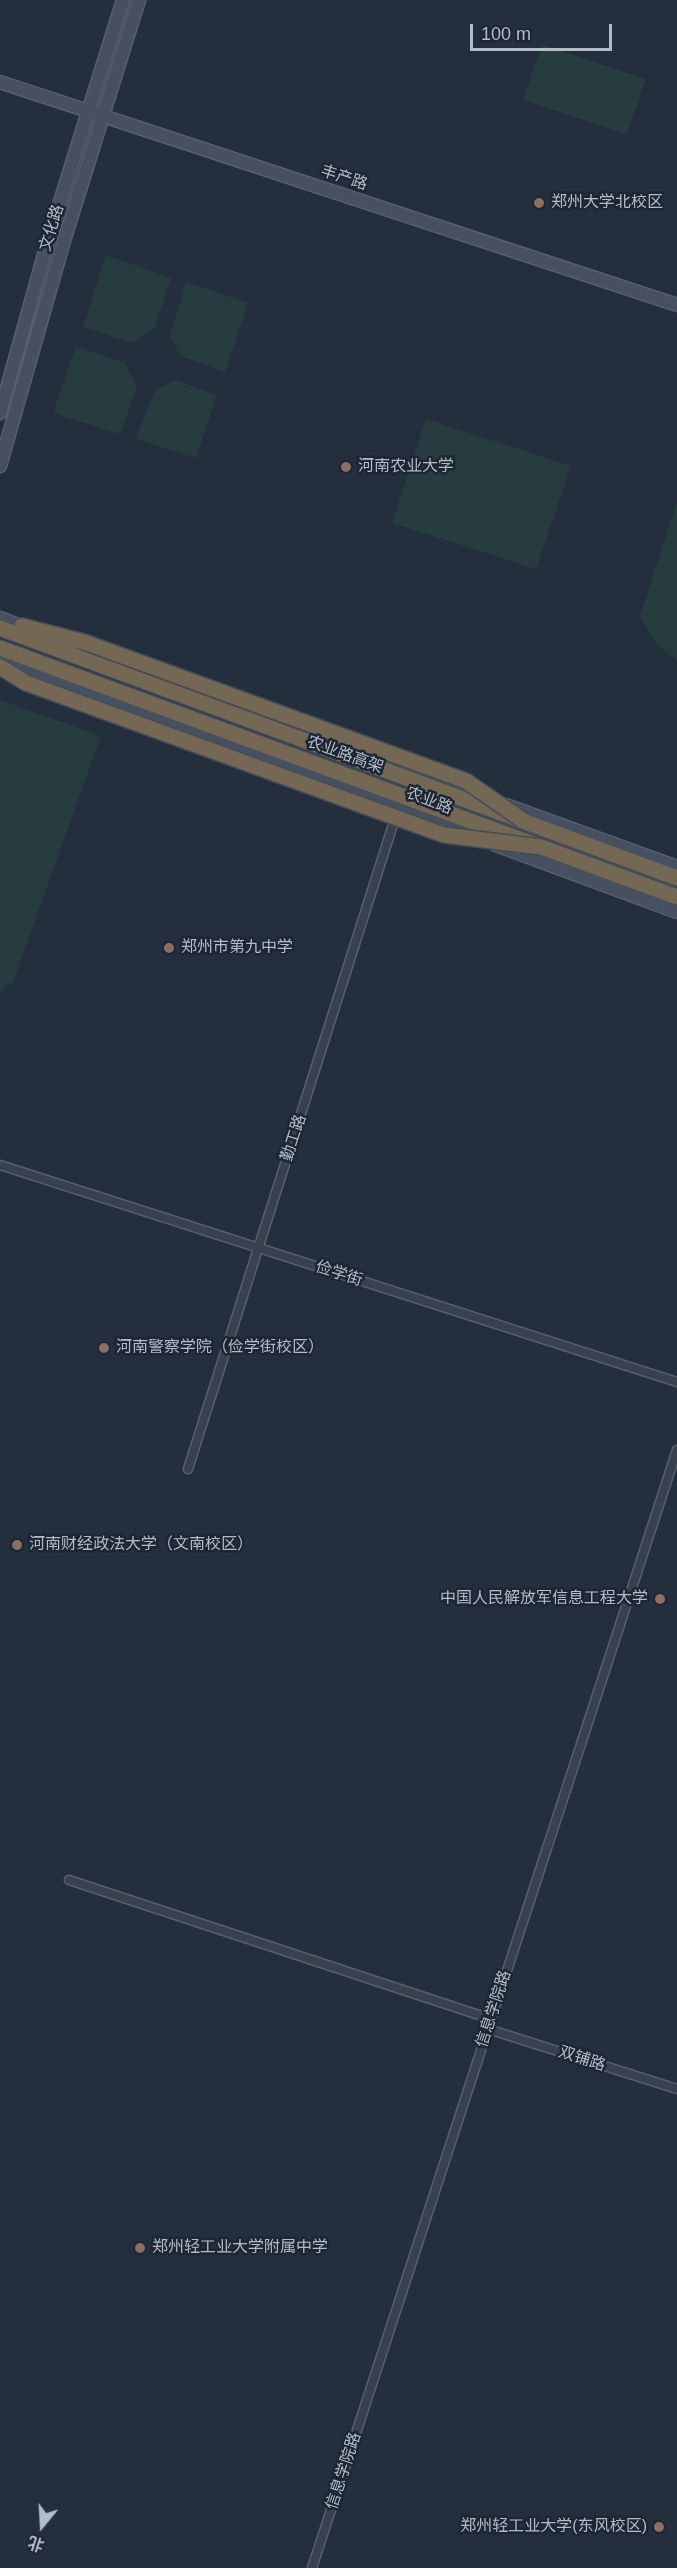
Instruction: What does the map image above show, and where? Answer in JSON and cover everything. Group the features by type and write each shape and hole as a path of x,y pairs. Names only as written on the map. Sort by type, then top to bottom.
{"highway":[{"path":"22,627 84,642 466,781 522,820"},
{"name":"农业路高架","path":"0,628 677,878"},
{"name":"农业路高架","path":"0,648 677,897"},
{"path":"0,667 26,683 444,836 541,847"}],"street":[{"name":"文化路","path":"0,413 88,111 123,0"},
{"name":"文化路","path":"0,466 139,0"},
{"name":"丰产路","path":"0,82 677,305"},
{"name":"农业路","path":"0,618 677,867"},
{"name":"农业路","path":"0,659 399,807 553,868 677,912"},
{"name":"勤工路","path":"188,1469 399,807"},
{"name":"俭学街","path":"0,1165 677,1382"},
{"name":"信息学院路","path":"312,2568 677,1450"},
{"path":"69,1880 491,2019"},
{"name":"双铺路","path":"488,2029 677,2089"}],"green space":[{"path":"542,45 646,79 627,134 523,100"},
{"path":"106,255 171,278 154,329 132,343 83,327"},
{"path":"186,282 248,303 225,372 180,356 170,336"},
{"path":"76,346 125,363 137,388 120,434 53,413"},
{"path":"176,380 217,395 196,458 136,439 155,390"},
{"path":"426,419 571,466 536,569 392,523"},
{"path":"677,502 677,661 656,643 640,616"},
{"path":"0,700 101,736 12,985 6,983 3,992 0,991"}],"place":[{"name":"郑州大学北校区","path":"539,203"},
{"name":"河南农业大学","path":"346,467"},
{"name":"郑州市第九中学","path":"169,948"},
{"name":"河南警察学院（俭学街校区）","path":"104,1348"},
{"name":"河南财经政法大学（文南校区）","path":"17,1545"},
{"name":"中国人民解放军信息工程大学","path":"660,1599"},
{"name":"郑州轻工业大学附属中学","path":"140,2248"},
{"name":"郑州轻工业大学(东风校区)","path":"659,2527"}]}
